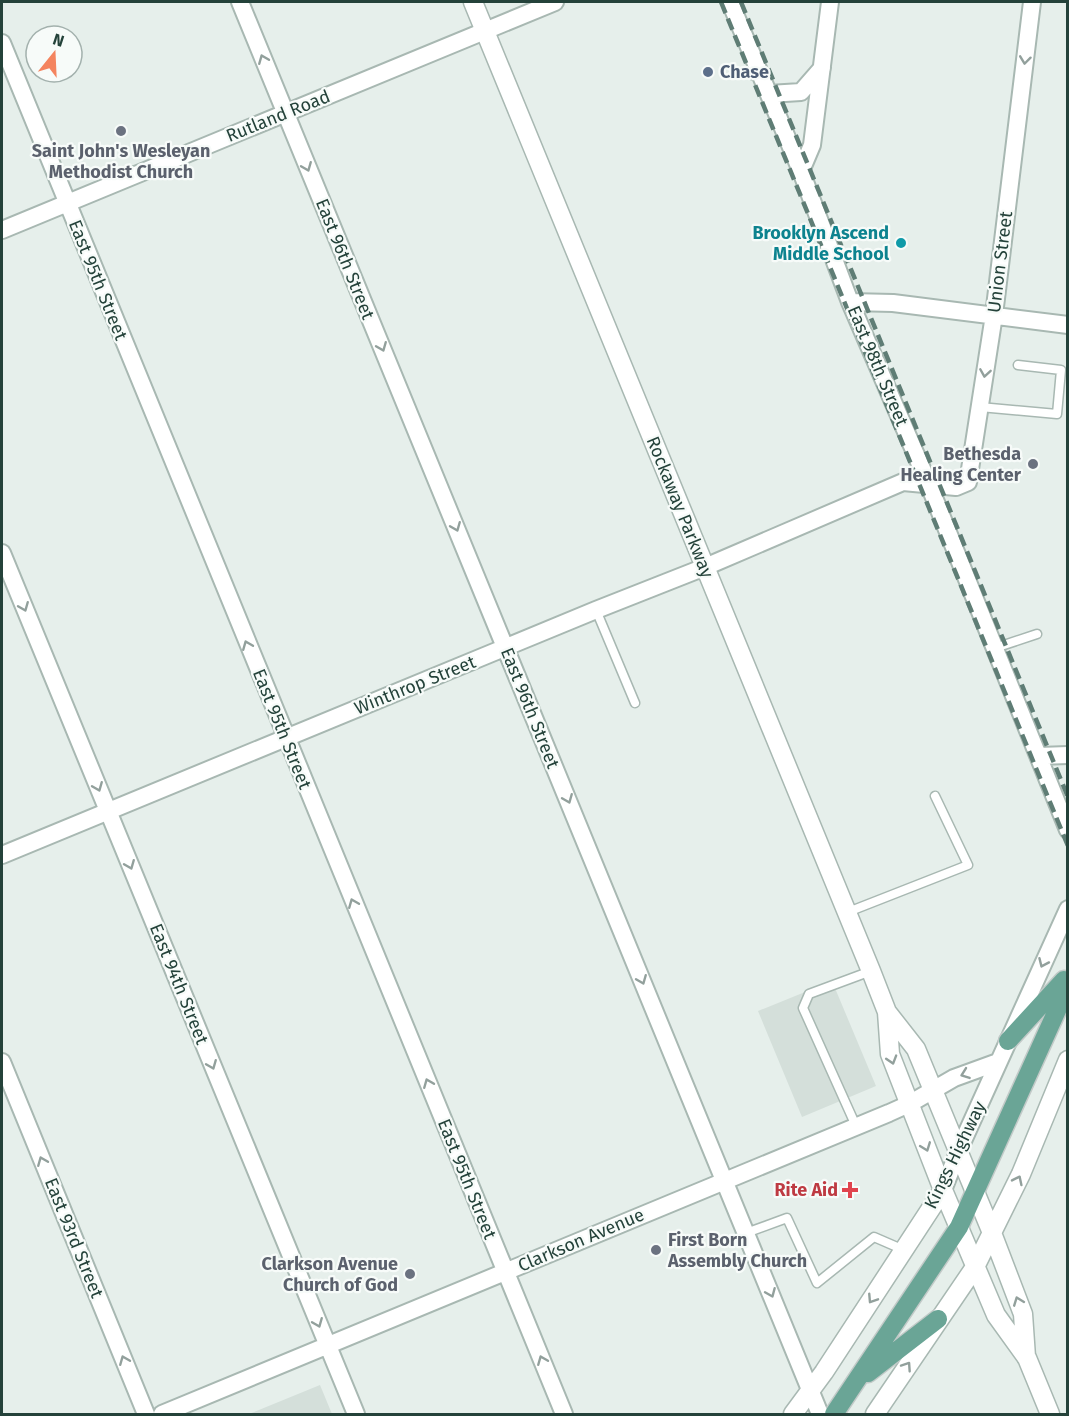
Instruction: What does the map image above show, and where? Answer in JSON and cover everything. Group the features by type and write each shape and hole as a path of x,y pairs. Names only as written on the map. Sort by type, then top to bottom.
{"main road":[{"path":"1008,1041 1068,976"},
{"name":"Kings Highway","path":"834,1414 959,1227 1068,986"},
{"path":"855,1383 938,1319"}],"street":[{"name":"East 96th Street","path":"240,2 820,1414"},
{"name":"Rockaway Parkway","path":"473,2 848,912 887,1012 916,1049 975,1191 1023,1314 1027,1359"},
{"name":"Rutland Road","path":"2,230 555,2"},
{"name":"East 98th Street","path":"730,2 801,171 850,302 929,484 1068,830"},
{"path":"801,171 812,145 830,2"},
{"name":"Union Street","path":"929,484 956,487 968,482 994,315 1032,2"},
{"name":"East 95th Street","path":"2,43 564,1414"},
{"path":"769,94 801,92 822,68"},
{"path":"850,302 893,303 1068,325"},
{"name":"Winthrop Street","path":"2,855 705,567 903,482 929,484"},
{"name":"East 94th Street","path":"2,553 356,1414"},
{"path":"1039,756 1068,754"},
{"name":"Kings Highway","path":"793,1414 824,1372 943,1190 1068,909"},
{"name":"Rockaway Parkway","path":"887,1012 890,1054 943,1190 996,1315 1027,1359 1050,1414"},
{"path":"875,1414 975,1267 1021,1174 1068,1060"},
{"name":"East 93rd Street","path":"2,1062 146,1414"},
{"name":"Clarkson Avenue","path":"162,1414 909,1104 954,1078 998,1062"}],"lane":[{"path":"980,407 1057,414 1061,370 1018,365"},
{"path":"596,610 634,703"},
{"path":"995,648 1036,634"},
{"path":"848,912 968,865 935,796"},
{"path":"856,1126 803,1008 808,994 871,971"},
{"path":"746,1233 787,1218 817,1283 874,1237 904,1250"}],"shaded area":[{"path":"832,981 876,1086 802,1117 758,1011"},
{"path":"320,1385 332,1414 249,1414"}],"railway":[{"path":"721,2 1068,846"},
{"path":"741,2 1068,797"}],"place":[{"name":"Chase","path":"708,72"},
{"name":"Saint John's Wesleyan Methodist Church","path":"121,131"},
{"name":"Brooklyn Ascend Middle School","path":"901,243"},
{"name":"Bethesda Healing Center","path":"1033,464"},
{"name":"Rite Aid","path":"850,1190"},
{"name":"First Born Assembly Church","path":"656,1250"},
{"name":"Clarkson Avenue Church of God","path":"410,1274"}]}
